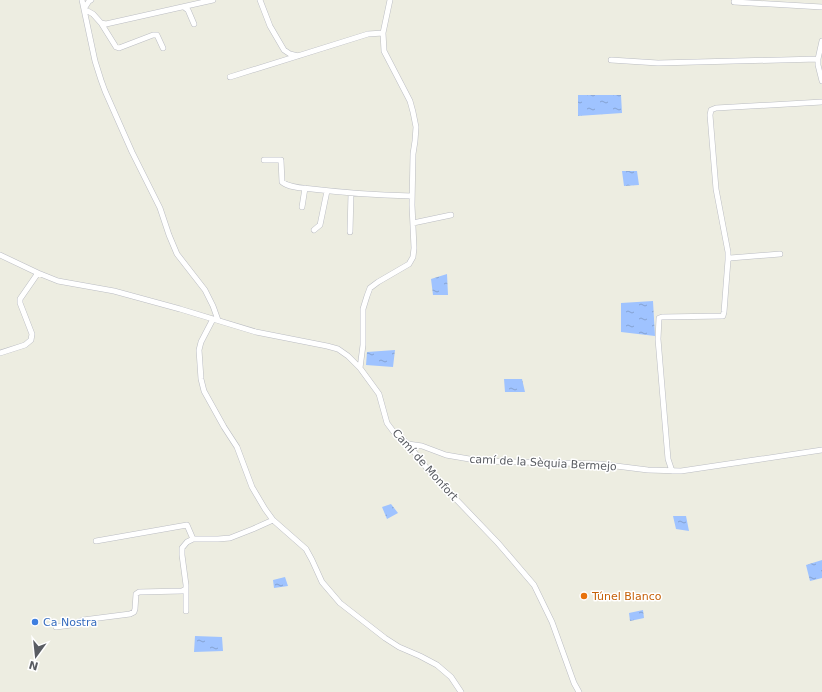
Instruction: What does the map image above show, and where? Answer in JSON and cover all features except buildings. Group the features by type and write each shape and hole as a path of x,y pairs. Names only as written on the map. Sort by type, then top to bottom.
{"street":[{"path":"82,0 96,61 105,91 132,152 160,208 177,254 204,290 213,306 215,320 201,342 199,350 201,379 204,391 237,447 252,487 273,520 306,549 322,582 340,603 399,647 437,665 451,677 461,692"},
{"path":"84,9 90,0"},
{"path":"101,23 106,24 213,0"},
{"path":"260,0 270,26 284,50 290,54 298,56"},
{"path":"360,368 363,345 363,309 370,288 409,264 413,257 414,248 412,196 413,154 416,126 413,112 405,90 384,51 383,33 390,0"},
{"path":"734,2 822,7"},
{"path":"184,7 188,10 194,24"},
{"path":"84,9 93,14 101,23 116,47 119,48 153,35 157,35 163,48"},
{"path":"230,77 368,34 383,33"},
{"path":"822,42 818,59 822,81"},
{"path":"612,60 658,63 818,59"},
{"path":"672,471 668,459 658,339 659,318 723,316 724,312 728,252 714,168 710,115 711,110 716,108 822,102"},
{"path":"264,160 281,160 282,182 286,185 327,191 412,196"},
{"path":"302,207 305,188"},
{"path":"314,230 320,225 327,191"},
{"path":"350,232 351,193"},
{"path":"413,223 451,215"},
{"path":"728,260 730,258 780,254"},
{"name":"Camí de Monfort","path":"0,255 38,273 58,280 114,291 270,336 327,346 338,349 348,356 360,368 379,394 387,423 393,431 408,444 429,471 488,532 534,586 552,622 574,683 579,692"},
{"path":"0,353 25,345 31,340 32,334 20,303 20,299 38,273"},
{"name":"camí de la Sèquia Bermejo","path":"408,444 422,446 446,456 481,461 600,464 648,470 672,471 689,470 822,450"},
{"path":"186,612 186,585 182,548 187,542 193,539 230,538 273,520"},
{"path":"96,540 187,525 193,539"},
{"path":"56,627 71,625 83,620 130,614 134,612 136,594 139,592 182,591 186,589"}],"water":[{"path":"578,95 621,95 622,113 578,116"},
{"path":"622,171 637,171 639,185 624,186"},
{"path":"447,274 448,295 433,295 431,279"},
{"path":"653,301 655,336 621,332 621,303"},
{"path":"395,350 393,367 366,365 367,352"},
{"path":"504,379 522,379 525,392 505,392"},
{"path":"391,504 398,513 387,519 382,507"},
{"path":"673,516 686,516 689,531 676,529"},
{"path":"822,560 822,578 810,581 806,565"},
{"path":"285,577 288,586 274,588 273,580"},
{"path":"643,610 644,618 630,621 629,613"},
{"path":"195,636 222,637 223,651 194,652"}],"place":[{"name":"Túnel Blanco","path":"584,596"},
{"name":"Ca Nostra","path":"35,622"}]}
